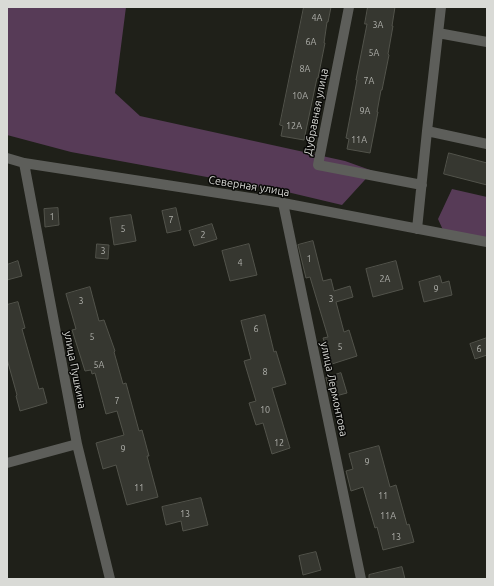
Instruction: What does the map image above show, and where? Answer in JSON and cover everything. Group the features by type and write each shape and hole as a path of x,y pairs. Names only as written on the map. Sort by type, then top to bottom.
{"street":[{"name":"Дубравная улица","path":"349,7 318,165 422,185"},
{"path":"417,228 441,7"},
{"path":"438,33 487,42"},
{"path":"427,131 487,144"},
{"name":"Северная улица","path":"7,158 24,163 284,203 487,242"},
{"name":"улица Пушкина","path":"24,163 77,444 110,579"},
{"name":"улица Лермонтова","path":"284,203 361,579"},
{"path":"7,463 77,444"}],"shaded area":[{"path":"7,7 126,7 115,93 140,116 345,161 373,171 342,205 283,191 71,152 7,135"},
{"path":"452,189 487,197 487,240 443,230 438,219"}],"building":[{"path":"304,7 331,7 327,22 325,43 318,78 304,140 281,136 283,126 280,125"},
{"path":"368,7 395,7 389,55 370,153 347,149 349,139 346,138 367,24 365,24"},
{"path":"449,153 487,163 487,185 444,174"},
{"path":"58,208 59,225 45,227 44,209"},
{"path":"176,208 181,230 167,233 162,211"},
{"path":"131,215 136,241 114,245 110,218"},
{"path":"212,224 217,239 194,246 189,231"},
{"path":"313,241 323,281 331,279 334,291 350,286 353,297 336,302 344,332 349,330 357,356 332,364 323,338 328,337 310,277 306,278 298,245"},
{"path":"97,244 109,245 108,259 96,258"},
{"path":"249,244 257,275 230,281 222,251"},
{"path":"18,261 22,276 7,280 7,265"},
{"path":"396,261 403,289 373,297 366,269"},
{"path":"440,276 442,283 449,281 452,295 424,302 419,282"},
{"path":"90,287 99,321 104,320 115,351 114,352 123,384 126,383 139,431 142,430 158,497 127,505 116,465 103,469 96,443 124,435 117,411 106,414 95,373 92,374 91,370 85,371 72,330 76,329 66,294"},
{"path":"18,302 25,328 22,329 39,389 43,388 47,403 20,411 7,359 7,305"},
{"path":"265,315 274,352 276,351 286,384 272,388 290,448 272,454 263,423 256,425 249,403 256,401 244,361 251,359 241,321"},
{"path":"487,338 487,355 475,359 470,344"},
{"path":"341,373 347,393 332,397 326,378"},
{"path":"379,446 390,487 396,485 407,525 409,524 414,542 383,550 377,527 375,528 363,487 351,491 346,471 353,469 349,454"},
{"path":"201,498 208,525 183,531 181,521 166,525 162,507"},
{"path":"316,552 321,570 303,575 299,556"},
{"path":"402,567 405,579 369,579 369,575"}]}
